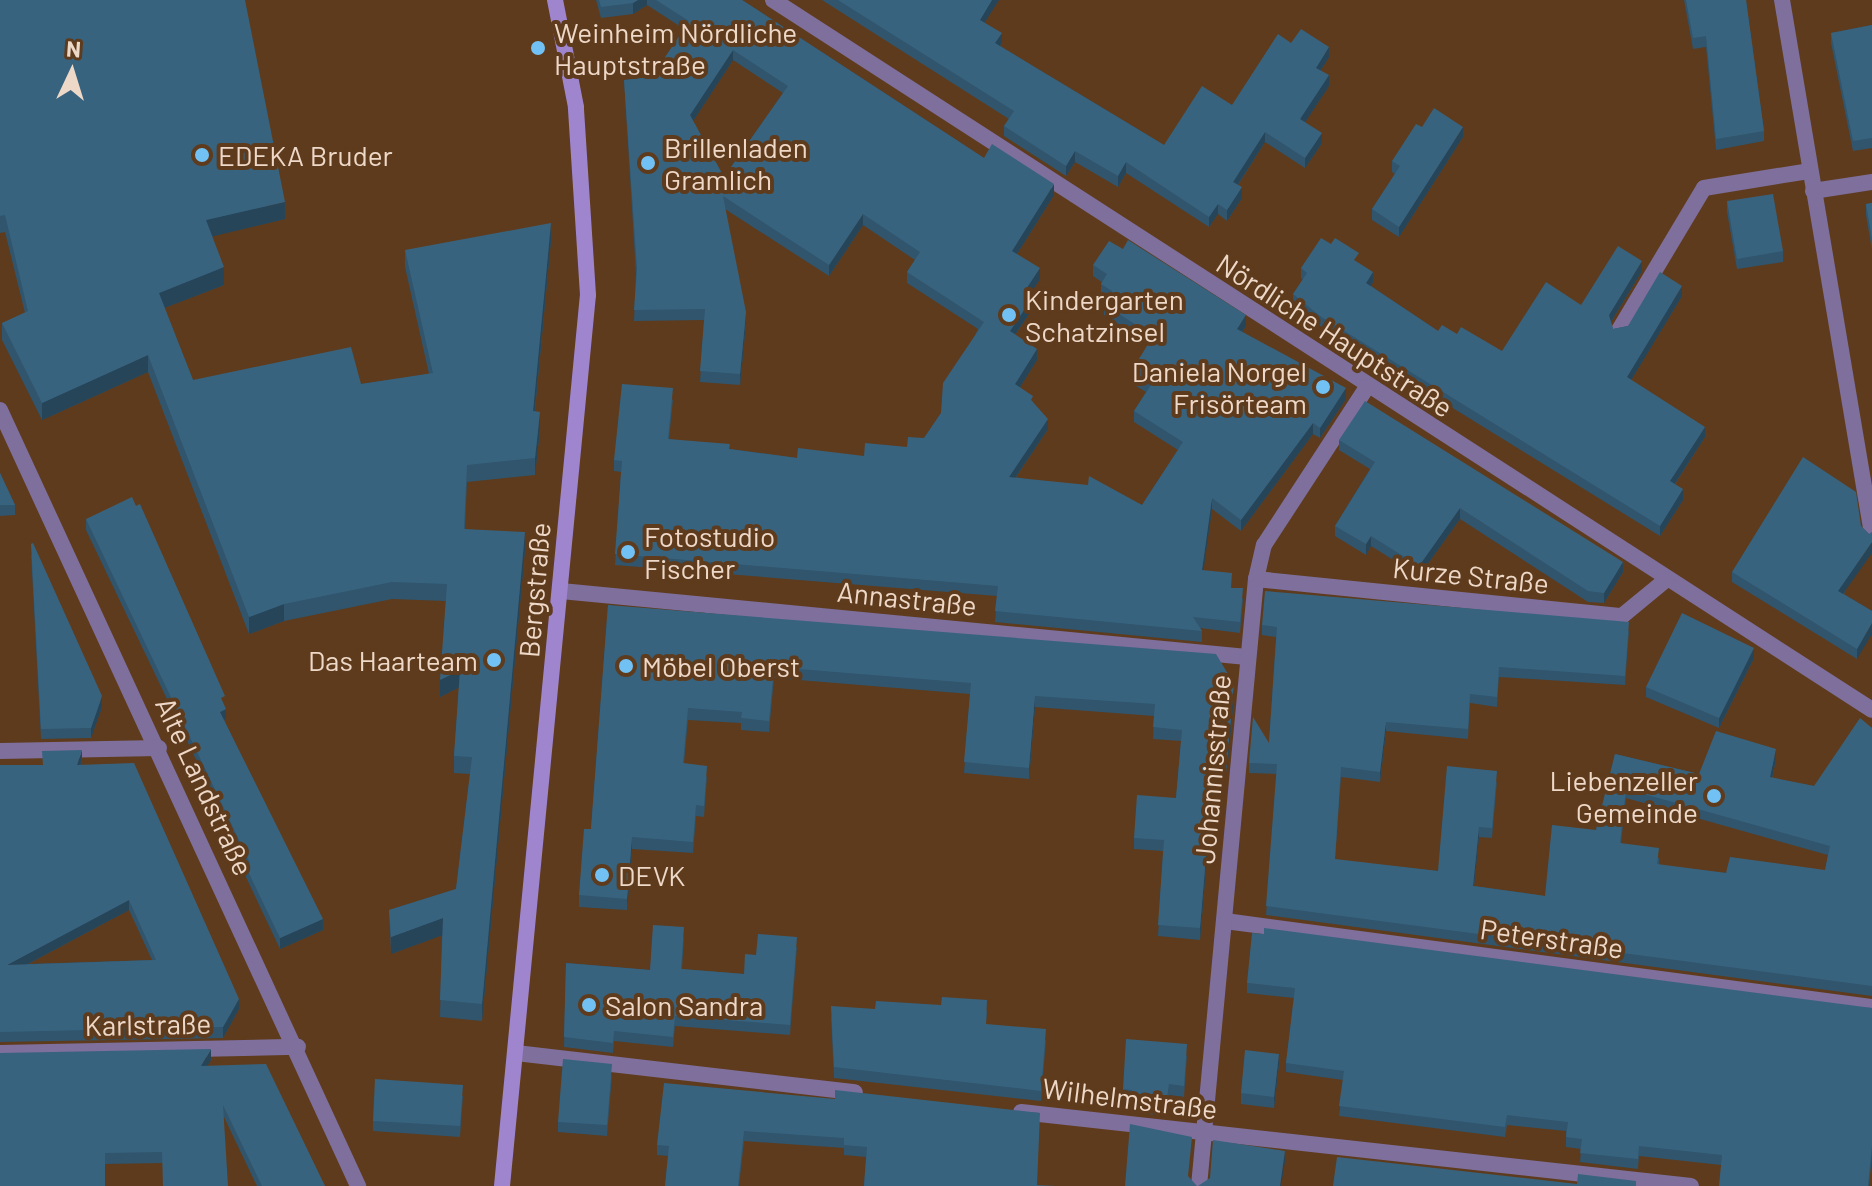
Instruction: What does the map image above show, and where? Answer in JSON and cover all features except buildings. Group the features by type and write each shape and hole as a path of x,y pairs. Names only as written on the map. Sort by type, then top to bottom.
{"main road":[{"name":"Bergstraße","path":"502,1186 588,295 576,107 555,0"}],"street":[{"name":"Nördliche Hauptstraße","path":"773,0 1367,387 1872,710"},
{"path":"1782,0 1872,534"},
{"path":"1619,330 1704,188 1809,171"},
{"path":"1813,191 1872,182"},
{"name":"Johannisstraße","path":"1199,1186 1256,579 1264,545 1367,387"},
{"name":"Alte Landstraße","path":"0,410 298,1047 358,1186"},
{"path":"0,449 18,449"},
{"name":"Kurze Straße","path":"1256,579 1622,616 1667,579"},
{"name":"Annastraße","path":"561,591 1247,657"},
{"path":"0,751 159,748"},
{"name":"Peterstraße","path":"1225,921 1872,1007"},
{"name":"Karlstraße","path":"0,1053 298,1047"},
{"path":"516,1053 876,1095"},
{"name":"Wilhelmstraße","path":"1001,1109 1691,1186"}],"place":[{"name":"Weinheim Nördliche Hauptstraße","path":"538,48"},
{"name":"EDEKA Bruder","path":"202,155"},
{"name":"Brillenladen Gramlich","path":"648,163"},
{"name":"Kindergarten Schatzinsel","path":"1009,315"},
{"name":"Daniela Norgel Frisörteam","path":"1323,387"},
{"name":"Fotostudio Fischer","path":"628,552"},
{"name":"Das Haarteam","path":"494,660"},
{"name":"Möbel Oberst","path":"626,666"},
{"name":"Liebenzeller Gemeinde","path":"1714,796"},
{"name":"DEVK","path":"602,875"},
{"name":"Salon Sandra","path":"589,1005"}]}
